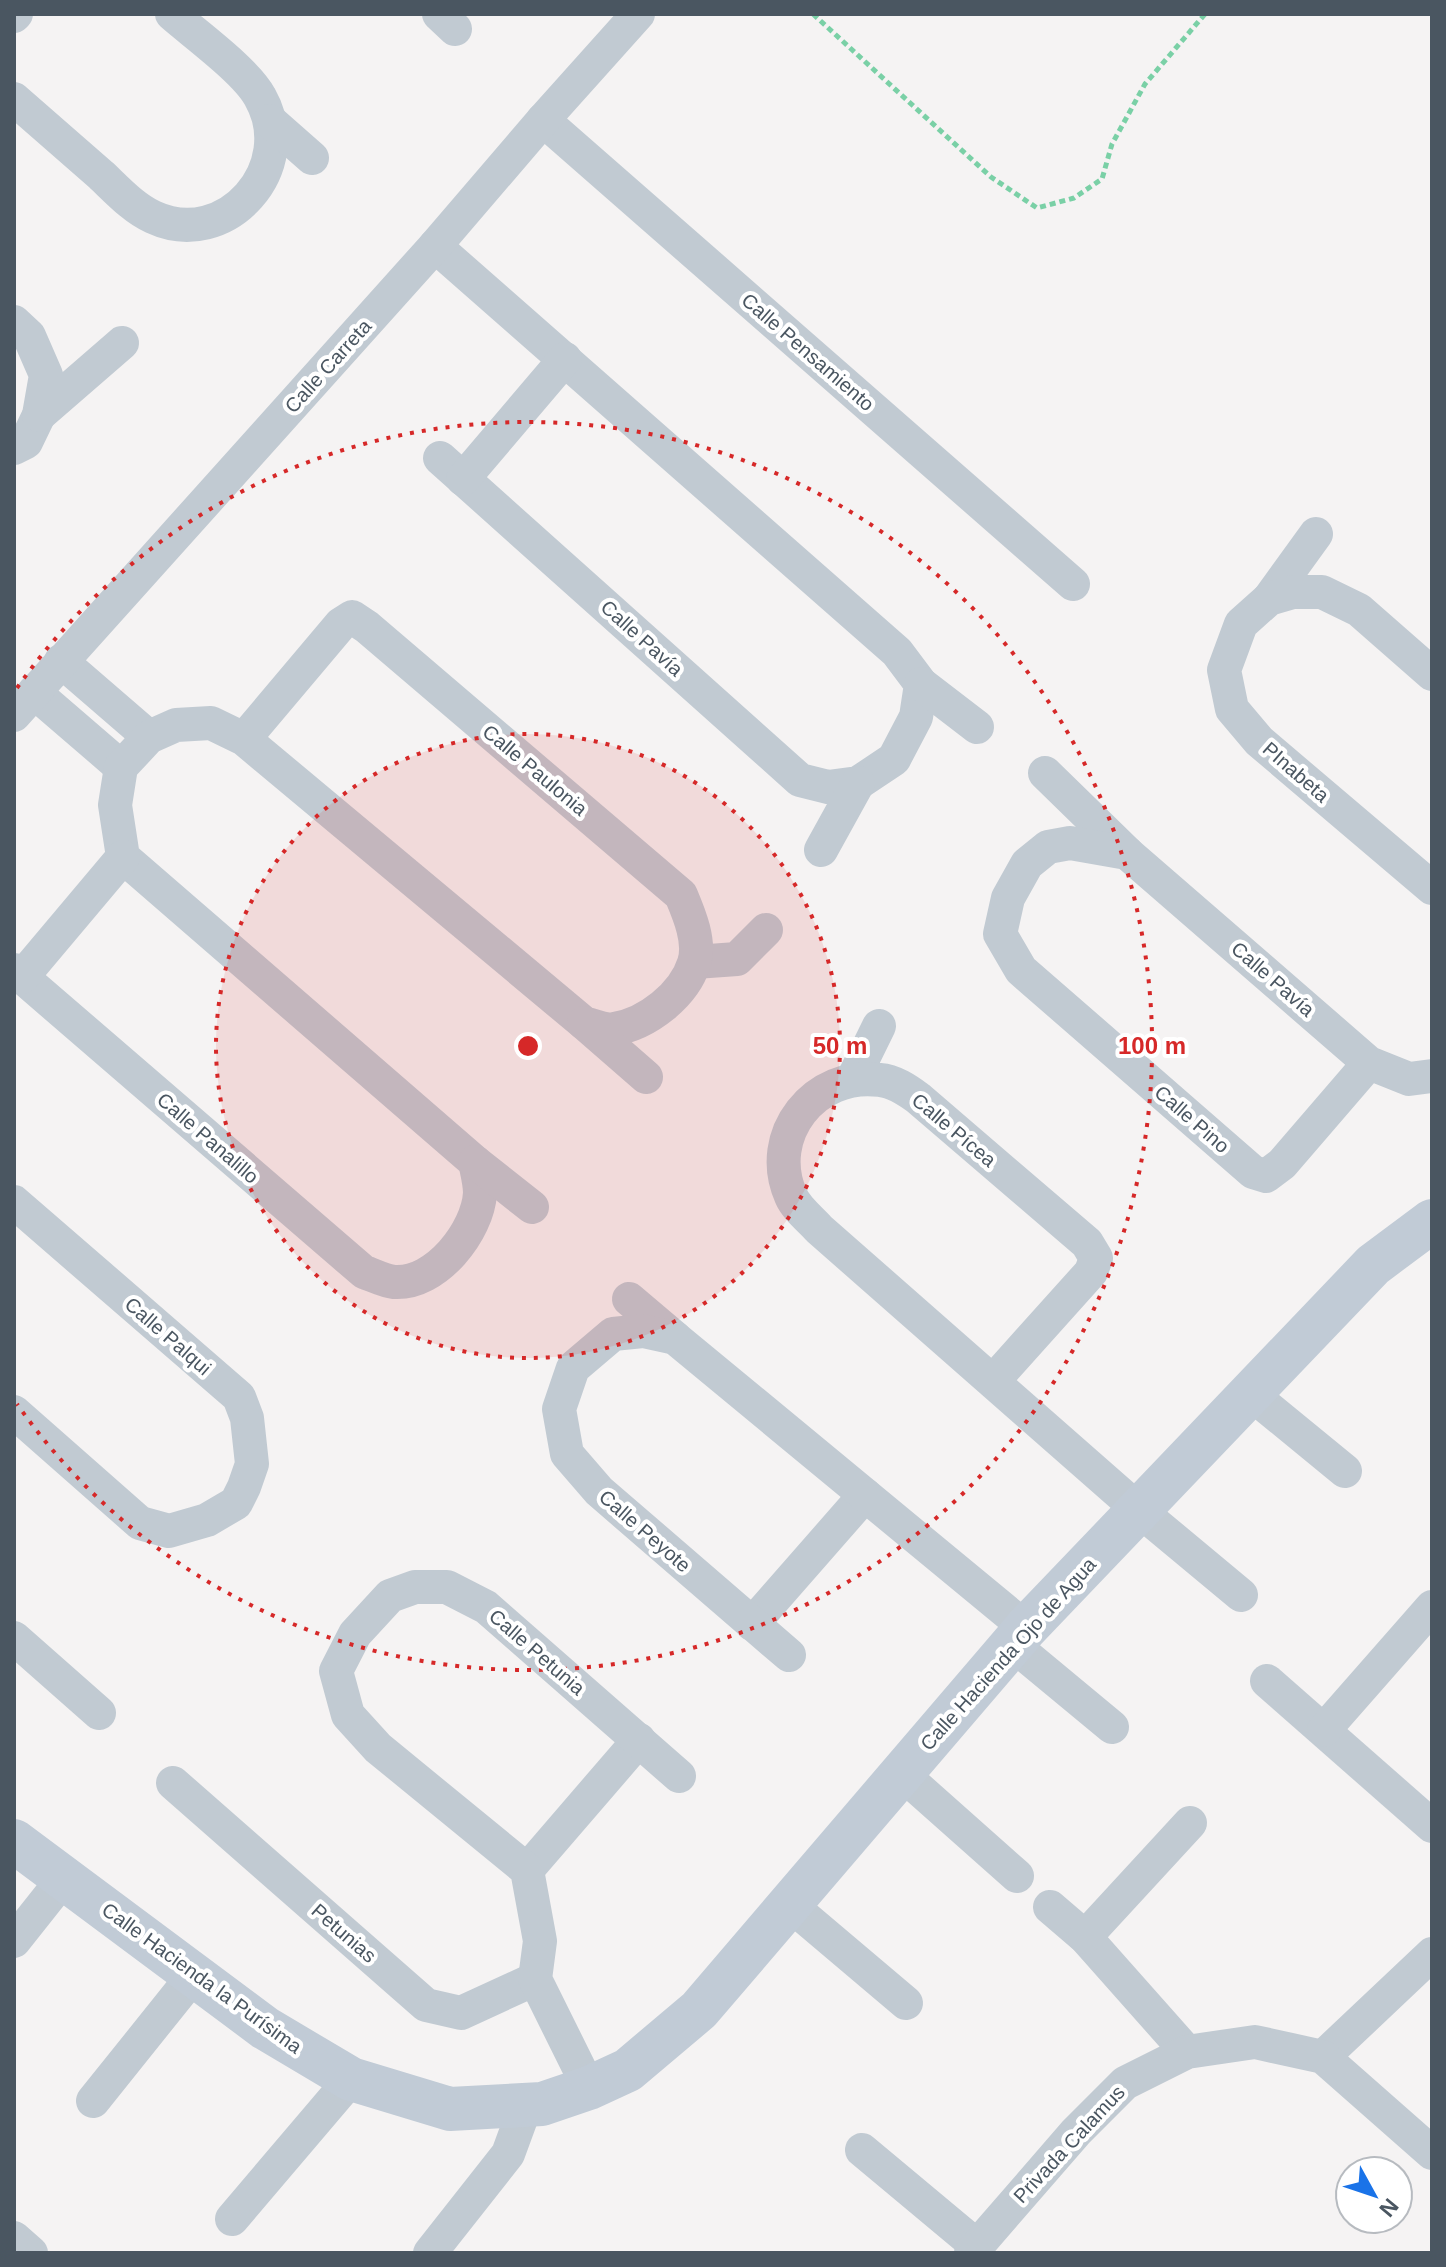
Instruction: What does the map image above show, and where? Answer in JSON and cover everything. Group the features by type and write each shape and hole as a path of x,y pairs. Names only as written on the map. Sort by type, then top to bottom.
{"street":[{"path":"14,99 131,202 153,217 178,224 205,222 230,213 250,196 265,173 272,148 270,121 260,97 243,77 172,14"},
{"name":"Calle Carreta","path":"24,704 435,246 638,14"},
{"name":"Calle Pensamiento","path":"543,120 1073,584"},
{"path":"270,121 312,158"},
{"path":"435,246 897,652 921,684 977,727"},
{"path":"14,322 29,336 46,375 26,435"},
{"path":"26,435 122,343"},
{"name":"Calle Pavía","path":"565,359 452,469 800,780 828,787 858,783"},
{"path":"1269,599 1316,534"},
{"path":"1269,599 1293,592 1322,592 1359,610 1432,674"},
{"name":"PInabeta","path":"1269,599 1241,624 1224,670 1232,709 1259,741 1432,888"},
{"name":"Calle Paulonia","path":"244,739 341,624 352,617 681,895 690,916 695,962"},
{"path":"61,661 135,752"},
{"path":"821,850 858,783 894,759 916,717 921,684"},
{"path":"24,704 135,752"},
{"path":"532,1207 475,1162 123,857 115,805 135,752 176,725 211,723 244,739 646,1077"},
{"name":"Calle Pavía","path":"1045,773 1127,853 1369,1063 1409,1079 1432,1076"},
{"name":"Calle Pino","path":"1127,853 1070,843 1048,847 1027,864 1008,898 1000,934 1021,970 1253,1172 1266,1176 1282,1164 1369,1063"},
{"name":"Calle Panalillo","path":"123,857 18,974 364,1272 395,1282 418,1277 436,1269 454,1252 476,1211 480,1192 475,1162"},
{"path":"584,1023 612,1030 638,1021 670,1000 695,962 737,959 766,930"},
{"path":"879,1026 853,1079 829,1086 793,1120 782,1158 791,1198 819,1229 1140,1511 1241,1595"},
{"name":"Calle Pícea","path":"853,1079 882,1080 902,1087 918,1098 1087,1243 1096,1258 1091,1272 994,1380"},
{"name":"Calle Palqui","path":"14,1202 239,1397 247,1418 252,1464 236,1503 207,1520 169,1531 140,1523 14,1412"},
{"name":"Calle Hacienda Ojo de Agua","path":"589,2088 628,2070 699,2010 1019,1636 1373,1265 1432,1221"},
{"path":"629,1299 865,1495 1019,1636 1112,1727"},
{"name":"Calle Peyote","path":"675,1338 643,1331 613,1334 573,1368 559,1409 567,1454 599,1491 789,1655"},
{"path":"1251,1394 1345,1471"},
{"path":"752,1624 865,1495"},
{"name":"Calle Petunia","path":"527,1870 378,1748 348,1715 336,1671 355,1634 390,1596 415,1587 447,1587 486,1607 679,1776"},
{"path":"1324,1730 1432,1607"},
{"path":"14,1638 99,1713"},
{"path":"1267,1681 1432,1826"},
{"path":"589,2088 535,1979 540,1941 527,1870 639,1740"},
{"path":"901,1773 1017,1876"},
{"name":"Petunias","path":"173,1783 426,2005 461,2013 535,1979"},
{"path":"1085,1937 1190,1823"},
{"name":"Calle Hacienda la Purísima","path":"14,1841 265,2028 351,2079 450,2109 542,2104 589,2088"},
{"path":"14,1941 64,1878"},
{"path":"789,1904 906,2003"},
{"path":"1050,1907 1085,1937 1187,2052"},
{"path":"1432,1954 1323,2057 1432,2153"},
{"path":"93,2101 194,1975"},
{"name":"Privada Calamus","path":"974,2250 1076,2132 1125,2083 1187,2052 1255,2042 1323,2057"},
{"path":"232,2219 351,2079"},
{"path":"430,2253 508,2154 526,2105"},
{"path":"862,2150 974,2250"},
{"path":"14,2238 31,2253"}],"path":[{"path":"813,14 991,177 1037,208 1074,198 1102,179 1112,144 1145,84 1205,14"}]}
